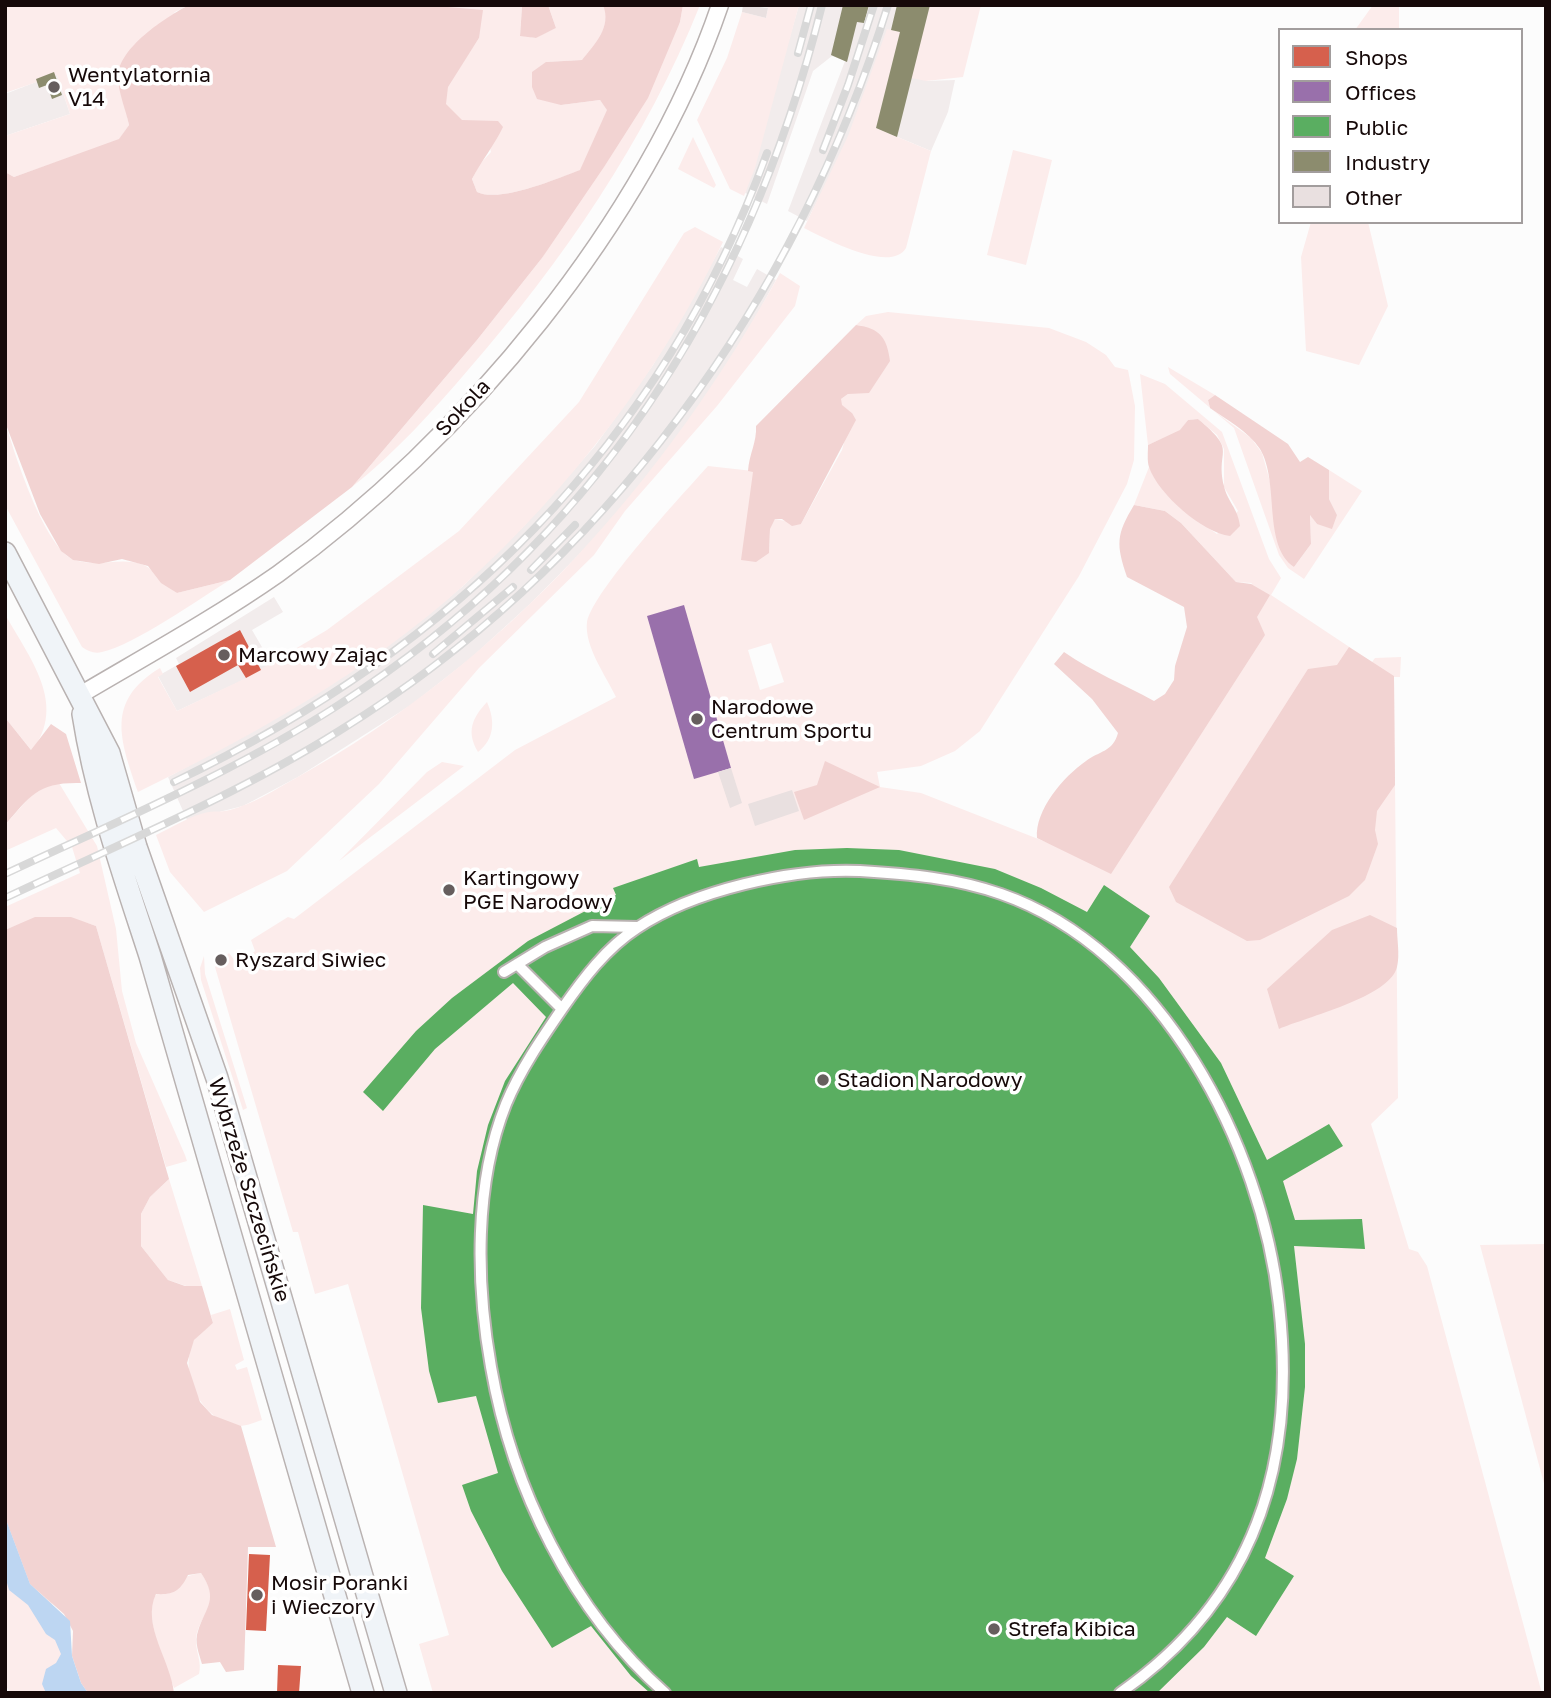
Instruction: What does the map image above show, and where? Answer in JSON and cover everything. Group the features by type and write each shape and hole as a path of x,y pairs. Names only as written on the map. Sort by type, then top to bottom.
{"main road":[{"name":"Wybrzeże Szczecińskie","path":"5,552 109,754 136,847 217,1078 396,1693"},
{"name":"Wybrzeże Szczecińskie","path":"80,695 91,764 117,857 150,956 363,1693"}],"street":[{"name":"Sokola","path":"80,695 226,608 314,547 398,475 467,404 538,322 621,208 700,60 720,5"},
{"path":"665,1693 637,1668 605,1629 550,1541 524,1486 505,1427 485,1333 482,1242 485,1194 493,1147 506,1103 562,1009 607,952 639,927 681,906 731,889 816,872 910,874 953,880 1006,896 1078,933 1109,956 1175,1034 1226,1123 1263,1212 1275,1269 1282,1325 1282,1414 1266,1500 1250,1547 1230,1582 1184,1639 1120,1693"},
{"path":"505,972 545,947 592,926 639,927"},
{"path":"517,964 562,1009"}],"shaded area":[{"path":"5,5 189,5 175,12 118,75 129,125 119,140 14,177 5,172 5,136 70,114 57,75 5,93"},
{"path":"189,5 424,5 483,10 479,38 448,87 446,104 462,120 498,121 503,127 472,179 477,192 487,195 543,184 580,170 607,110 600,100 561,105 537,99 532,87 532,72 546,62 582,60 604,28 603,5 683,5 680,22 648,98 542,258 477,340 352,487 230,580 177,593 161,583 148,566 122,559 99,564 73,560 61,551 40,514 5,422 5,172 14,177 119,139 129,125 118,83 120,66 134,45 145,35"},
{"path":"424,5 535,5 522,7 520,35 535,38 556,28 548,5 622,5 610,46 582,60 546,62 561,105 600,100 608,110 581,170 513,192 487,195 477,192 472,179 479,165 491,152 485,127 155,100 456,73 479,38 449,8"},
{"path":"548,5 556,28 536,38 520,36 522,7"},
{"path":"683,5 700,5 678,55 628,151 569,242 503,329 441,401 398,446 352,487 477,340 542,258 680,22"},
{"path":"758,5 799,5 755,168 744,196 730,189 697,120 727,58 742,12 766,18 768,8"},
{"path":"799,5 930,5 926,81 955,80 948,112 931,151 876,128 819,198 807,221 788,211 845,61 832,56 813,71 767,204 745,193"},
{"path":"930,5 981,5 963,77 926,81 911,78"},
{"path":"1373,5 1399,5 1399,28 1356,28"},
{"path":"887,29 900,32 876,128 931,151 906,248 898,255 887,257 857,252 804,228 848,136"},
{"path":"57,75 70,114 5,136 5,94 36,82 36,79"},
{"path":"693,137 716,185 714,188 678,169"},
{"path":"1013,150 1052,160 1026,265 987,255"},
{"path":"1310,224 1368,224 1388,306 1359,365 1306,351 1301,257"},
{"path":"695,227 723,242 671,337 642,382 576,469 502,549 427,617 349,674 266,725 138,792 126,755 122,723 124,708 131,694 143,681 160,668 163,674 158,677 177,711 246,678 327,630 459,531 579,402 684,233"},
{"path":"721,247 743,259 733,280 747,287 757,269 776,280 720,382 615,518 531,603 471,658 411,705 298,777 243,806 187,820 168,777 243,737 364,663 462,587 523,527 595,446 653,365"},
{"path":"780,273 800,286 795,306 717,406 625,511 594,555 479,668 379,784 287,871 204,912 170,872 156,835 196,816 227,811 247,804 296,778 372,732 443,680 511,622 574,560 632,493 686,423 735,349"},
{"name":"Stadion Narodowy","path":"888,312 1049,328 1086,342 1106,355 1115,367 1128,370 1135,406 1134,460 1127,484 1079,576 980,731 955,751 921,766 877,772 880,787 921,793 1074,853 1252,583 1236,582 1181,523 1165,511 1134,505 1149,467 1183,510 1217,534 1238,511 1224,487 1224,449 1217,435 1198,419 1188,420 1180,431 1148,445 1140,374 1165,384 1222,432 1269,559 1281,578 1271,595 1372,662 1375,658 1401,657 1400,677 1394,677 1398,1098 1371,1124 1409,1249 1418,1252 1427,1266 1541,1690 1539,1693 433,1693 419,1644 449,1635 348,1284 315,1294 298,1232 293,1232 215,967 229,953 238,965 255,951 251,940 288,917 294,919 515,750 616,697 592,651 587,622 605,588 621,566 708,466 753,471 769,553 770,528 775,519 801,524 842,450 852,413 841,405 841,399 848,394 862,326 856,325 866,316","holes":["771,643 784,682 760,690 748,650"]},
{"path":"856,325 871,329 881,336 887,346 890,361 869,393 848,394 841,399 842,405 856,420 801,524 792,526 782,519 775,519 770,529 769,553 756,562 741,560 753,472 748,471 756,426"},
{"path":"1168,367 1215,395 1208,400 1210,408 1170,374"},
{"path":"1215,395 1288,444 1300,462 1308,457 1329,470 1329,499 1337,515 1332,529 1317,524 1310,515 1311,544 1294,567 1284,557 1278,544 1269,478 1260,449 1243,431 1210,408 1208,400"},
{"path":"1212,410 1251,438 1262,453 1294,567 1311,544 1310,514 1317,524 1337,515 1329,499 1329,470 1362,491 1304,579 1288,568 1279,555 1234,428"},
{"path":"1198,419 1222,445 1224,486 1240,526 1230,536 1207,528 1171,500 1149,467 1148,445 1180,430 1188,420"},
{"path":"5,422 32,499 53,539 64,553 84,562 127,562 144,565 177,593 230,580 148,631 115,648 96,653 82,647 5,505"},
{"path":"1134,505 1165,511 1181,523 1236,582 1251,584 1270,595 1257,617 1265,635 1111,874 1037,838 1041,816 1052,795 1068,776 1086,761 1109,748 1118,733 1092,699 1054,664 1064,652 1154,701 1165,694 1174,680 1175,666 1187,627 1184,607 1127,577 1120,540 1124,524"},
{"path":"274,597 283,612 252,630 273,666 177,711 158,676 179,664 176,658"},
{"path":"5,614 34,664 46,698 42,733 32,751 7,720"},
{"path":"1349,647 1394,676 1395,785 1377,811 1375,830 1378,844 1365,880 1349,896 1260,940 1247,941 1176,902 1169,887 1308,669 1337,665"},
{"path":"487,702 492,729 488,741 478,752 472,738 472,726"},
{"path":"5,709 7,720 31,750 51,724 66,734 81,783 55,785 37,792 5,825"},
{"path":"825,761 880,787 804,820 794,792 817,785"},
{"path":"442,762 464,766 339,861 427,772"},
{"path":"59,783 97,846 116,929 122,991 136,1043 187,1161 166,1167 96,926 50,918 5,930 5,907 80,873 72,847 56,828 5,851 5,825 36,790"},
{"path":"1370,915 1397,928 1398,962 1391,978 1364,997 1279,1029 1267,989 1332,930"},
{"path":"35,917 71,917 96,926 169,1179 150,1197 141,1214 141,1246 168,1280 185,1286 202,1286 213,1323 194,1340 187,1363 200,1402 212,1415 241,1426 276,1547 248,1547 244,1670 226,1672 220,1662 202,1664 197,1648 197,1635 210,1597 201,1573 188,1575 176,1591 156,1594 152,1606 154,1631 174,1693 88,1693 81,1683 72,1656 73,1631 64,1614 30,1584 5,1517 5,930"},
{"path":"204,956 205,974 247,1108 243,1110 201,980 200,968"},
{"path":"169,1179 202,1286 186,1286 168,1280 141,1246 141,1214 150,1197"},
{"path":"1546,1244 1546,1491 1480,1245"},
{"path":"230,1309 244,1360 235,1365 237,1370 247,1367 262,1420 242,1426 227,1423 205,1407 197,1395 189,1369 193,1342 213,1323 211,1315"},
{"path":"5,1475 81,1683 88,1693 10,1693 5,1684"},
{"path":"201,1573 208,1585 210,1602 197,1632 199,1674 174,1688 155,1635 152,1604 164,1587 179,1579"}],"water":[{"path":"5,1517 30,1584 70,1621 72,1656 81,1683 88,1693 46,1693 42,1684 46,1669 56,1663 61,1654 55,1640 46,1634 28,1605 9,1590 5,1576"}],"building: Shops":[{"name":"Marcowy Zając","path":"240,630 261,670 246,678 238,665 190,692 176,666"},
{"path":"249,1554 270,1555 266,1631 246,1630"},
{"path":"278,1665 301,1666 299,1693 277,1693"}],"building: Offices":[{"name":"Narodowe Centrum Sportu","path":"684,605 731,768 694,779 647,616"}],"building: Public":[{"path":"795,850 899,850 995,869 1041,888 1087,912 1104,885 1150,916 1130,947 1159,978 1221,1063 1267,1160 1329,1124 1343,1146 1283,1181 1295,1220 1362,1219 1365,1249 1294,1246 1305,1344 1305,1387 1297,1459 1287,1499 1265,1558 1294,1576 1256,1636 1227,1617 1204,1647 1157,1693 650,1693 631,1676 591,1626 552,1648 502,1571 471,1511 462,1485 498,1473 476,1396 438,1403 429,1371 421,1308 423,1205 473,1214 477,1171 488,1125 505,1081 546,1017 513,983 435,1049 383,1111 363,1092 416,1031 452,998 528,941 616,895 613,888 697,859 699,867"}],"building: Industry":[{"path":"843,5 869,5 864,23 857,22 847,62 831,55"},
{"path":"897,5 930,5 897,137 876,128 900,32 891,30"},
{"name":"Wentylatornia V14","path":"54,72 62,95 52,99 47,85 39,88 36,79"}],"building: Other":[{"path":"743,5 768,8 766,18 742,12"},
{"path":"731,768 742,803 730,808 718,772"},
{"path":"792,790 799,811 755,826 748,804"}],"railway":[{"path":"798,53 811,5"},
{"path":"5,874 176,795 300,729 340,704 432,638 513,566 586,487 650,403 705,312 752,215 791,113 822,5"},
{"path":"823,150 874,5"},
{"path":"5,898 174,819 299,755 435,665 524,590 605,508 678,418 744,322 801,220 849,114 888,5"},
{"path":"174,782 275,729 369,669 456,602 535,528 606,446 668,357 722,259 767,153"},
{"path":"531,570 575,525"},
{"path":"433,654 513,587"}],"place":[{"name":"Wentylatornia V14","path":"54,87"},
{"name":"Marcowy Zając","path":"224,655"},
{"name":"Narodowe Centrum Sportu","path":"697,719"},
{"name":"Kartingowy PGE Narodowy","path":"449,890"},
{"name":"Ryszard Siwiec","path":"221,960"},
{"name":"Stadion Narodowy","path":"823,1080"},
{"name":"Mosir Poranki i Wieczory","path":"257,1595"},
{"name":"Strefa Kibica","path":"994,1629"}]}
